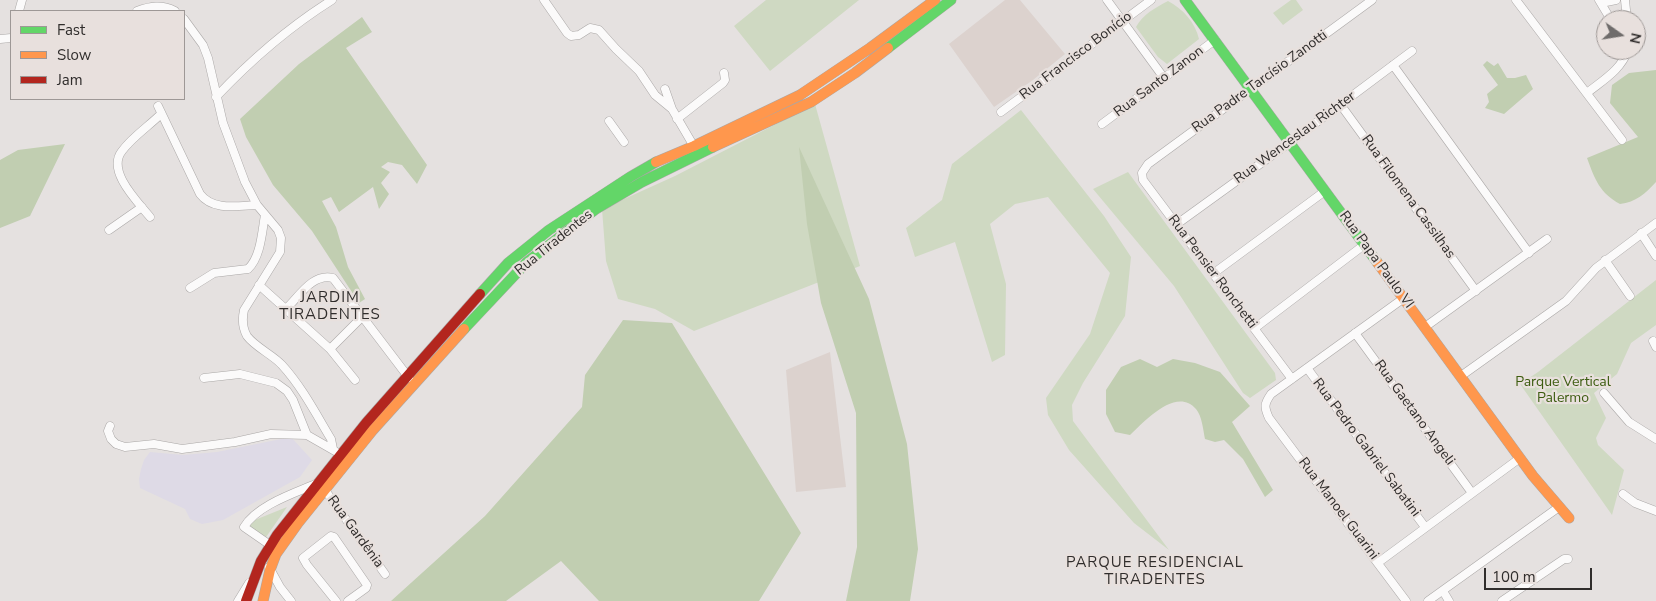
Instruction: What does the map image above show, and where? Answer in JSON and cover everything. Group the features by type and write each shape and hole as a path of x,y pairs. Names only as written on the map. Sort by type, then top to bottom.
{"street":[{"path":"216,97 236,75 275,41 332,0"},
{"path":"544,0 571,36 579,36 587,29 593,27 599,30 639,71 655,95 672,109"},
{"name":"Rua Tiradentes","path":"238,601 270,545 427,360 527,262 598,203 642,182 759,114 804,92 870,48 935,0"},
{"name":"Rua Tiradentes","path":"696,150 763,125 807,104 855,74 951,0"},
{"path":"1107,0 1164,78"},
{"name":"Rua Francisco Bonício","path":"1001,112 1151,0"},
{"name":"Rua Papa Paulo VI","path":"1186,0 1533,476 1569,518"},
{"name":"Rua Padre Tarcísio Zanotti","path":"1148,164 1372,0"},
{"path":"1516,0 1622,140"},
{"path":"1600,0 1606,2 1616,0"},
{"path":"139,10 151,6 166,7 173,10"},
{"path":"185,20 203,45 212,70 216,97 233,153 245,182 257,205 278,230 282,244 274,263 244,310 242,321 244,330 251,340 269,353 290,375 331,439 337,452"},
{"name":"Rua Santo Zanon","path":"1102,124 1215,40"},
{"path":"870,48 874,59"},
{"name":"Rua Wenceslau Richter","path":"1177,224 1412,51"},
{"path":"1587,93 1617,70 1624,60"},
{"path":"1393,65 1529,253"},
{"path":"677,119 723,83 725,80 724,73"},
{"path":"665,89 677,119 696,150"},
{"path":"804,92 807,104"},
{"name":"Rua Filomena Cassilhas","path":"1340,104 1476,291"},
{"path":"150,217 121,179 118,162 120,152 159,110 200,194 206,202 224,206 257,205"},
{"path":"759,114 763,125"},
{"path":"609,121 624,142"},
{"name":"Rua Pensier Ronchetti","path":"1148,164 1143,170 1142,178 1292,379"},
{"path":"1214,273 1324,191"},
{"path":"110,230 142,208"},
{"path":"190,288 214,273 248,269 252,265 257,253 266,215"},
{"path":"1461,376 1566,301 1605,260 1656,223"},
{"path":"1641,233 1656,256"},
{"path":"1425,327 1547,239"},
{"path":"1255,328 1364,245"},
{"path":"1605,260 1630,296"},
{"path":"287,308 314,280 320,277 334,278 410,380"},
{"path":"259,285 287,308 330,349 355,380"},
{"path":"1292,379 1404,298"},
{"path":"330,349 363,316"},
{"name":"Rua Gaetano Angeli","path":"1355,333 1472,493"},
{"name":"Rua Pedro Gabriel Sabatini","path":"1307,368 1426,527"},
{"path":"204,378 240,374 276,383 287,391 293,400 307,435"},
{"name":"Rua Manoel Guarini","path":"1292,379 1271,394 1266,401 1264,407 1269,418 1406,601"},
{"name":"Rua Tiradentes","path":"263,601 270,570 276,554 322,486 337,452 410,380"},
{"path":"1604,393 1629,422 1656,439"},
{"path":"110,426 110,439 116,444 125,446 154,444 182,449 235,442 271,434 307,435 337,452"},
{"path":"1378,562 1520,458"},
{"name":"Rua Tiradentes","path":"270,545 244,526 249,519 258,512 322,486"},
{"name":"Rua Gardênia","path":"322,486 386,574"},
{"path":"1622,494 1656,511"},
{"path":"1428,601 1559,507"},
{"path":"336,601 307,565 304,558 331,536 334,537 367,585 366,588 348,601"},
{"path":"287,537 270,545 272,549 269,562 270,570 291,601"},
{"path":"1502,601 1564,559 1568,559"},
{"name":"Rua Tiradentes","path":"246,601 258,568"},
{"path":"266,587 280,587"},
{"path":"1443,591 1449,601"}],"shaded area":[{"path":"1005,0 1020,0 1065,54 1033,80 994,107 949,44"},
{"path":"830,352 846,487 796,492 786,370"},
{"path":"291,437 312,460 300,477 223,520 202,524 190,519 185,509 140,488 141,469 144,460 150,452 183,455 217,452"}],"green space":[{"path":"766,0 859,0 770,71 734,26"},
{"path":"1291,0 1296,0 1303,10 1283,25 1273,13"},
{"path":"1168,1 1188,17 1195,27 1199,39 1167,64 1158,57 1136,27 1146,15"},
{"path":"362,17 372,32 346,48 427,165 417,184 402,165 388,162 381,167 390,172 381,183 389,194 379,209 373,187 339,212 331,197 322,201 336,227 348,267 365,299 359,303 312,231 273,185 246,137 240,119 299,64"},
{"path":"1487,61 1494,66 1498,63 1507,78 1526,75 1533,89 1504,114 1485,108 1489,102 1487,94 1498,85 1483,65"},
{"path":"1656,70 1656,182 1640,197 1620,204 1613,200 1599,185 1587,158 1638,137 1610,103 1612,85 1629,73"},
{"path":"815,104 860,266 694,331 655,309 618,299 606,261 602,209 675,176"},
{"path":"1021,110 1104,216 1131,257 1125,316 1083,383 1072,405 1073,421 1169,550 1134,523 1069,450 1048,415 1046,398 1090,334 1110,273 1048,197 1015,204 990,224 1006,284 1005,355 992,362 955,242 915,257 906,228 942,200 952,164"},
{"path":"65,144 30,216 0,228 0,160 18,150"},
{"path":"799,147 869,299 907,444 918,549 910,601 846,601 857,547 856,413 821,303 807,224"},
{"path":"1128,172 1275,373 1276,380 1250,398 1243,393 1174,286 1093,189"},
{"name":"Parque Vertical Palermo","path":"1656,280 1656,325 1631,343 1617,374 1594,393 1606,418 1596,438 1598,445 1624,470 1612,515 1520,384"},
{"path":"623,320 672,323 801,533 759,601 599,601 561,561 506,601 391,601 485,516 582,407 585,375"},
{"path":"1140,359 1157,367 1173,359 1195,363 1220,372 1250,406 1232,422 1273,490 1265,497 1243,459 1224,440 1215,442 1205,439 1200,415 1188,403 1179,402 1161,408 1130,435 1115,432 1106,414 1106,390 1121,367"},
{"path":"287,507 264,540 245,524"}],"traffic: fast":[{"path":"888,48 951,0"},
{"path":"1185,0 1377,262"},
{"path":"464,329 527,262 596,209 642,182 713,147"},
{"path":"480,294 508,263 549,230 656,162"}],"traffic: slow":[{"path":"656,162 694,146 800,95 870,48 935,0"},
{"path":"713,147 811,102 855,73 888,48"},
{"path":"1377,262 1533,476 1569,518"},
{"path":"263,601 270,570 276,554 298,523 372,431 464,329"}],"traffic: jam":[{"path":"246,601 261,561 277,535 366,423 480,294"}],"district":[{"name":"JARDIM TIRADENTES","path":"330,306"},
{"name":"PARQUE RESIDENCIAL TIRADENTES","path":"1155,572"}]}
